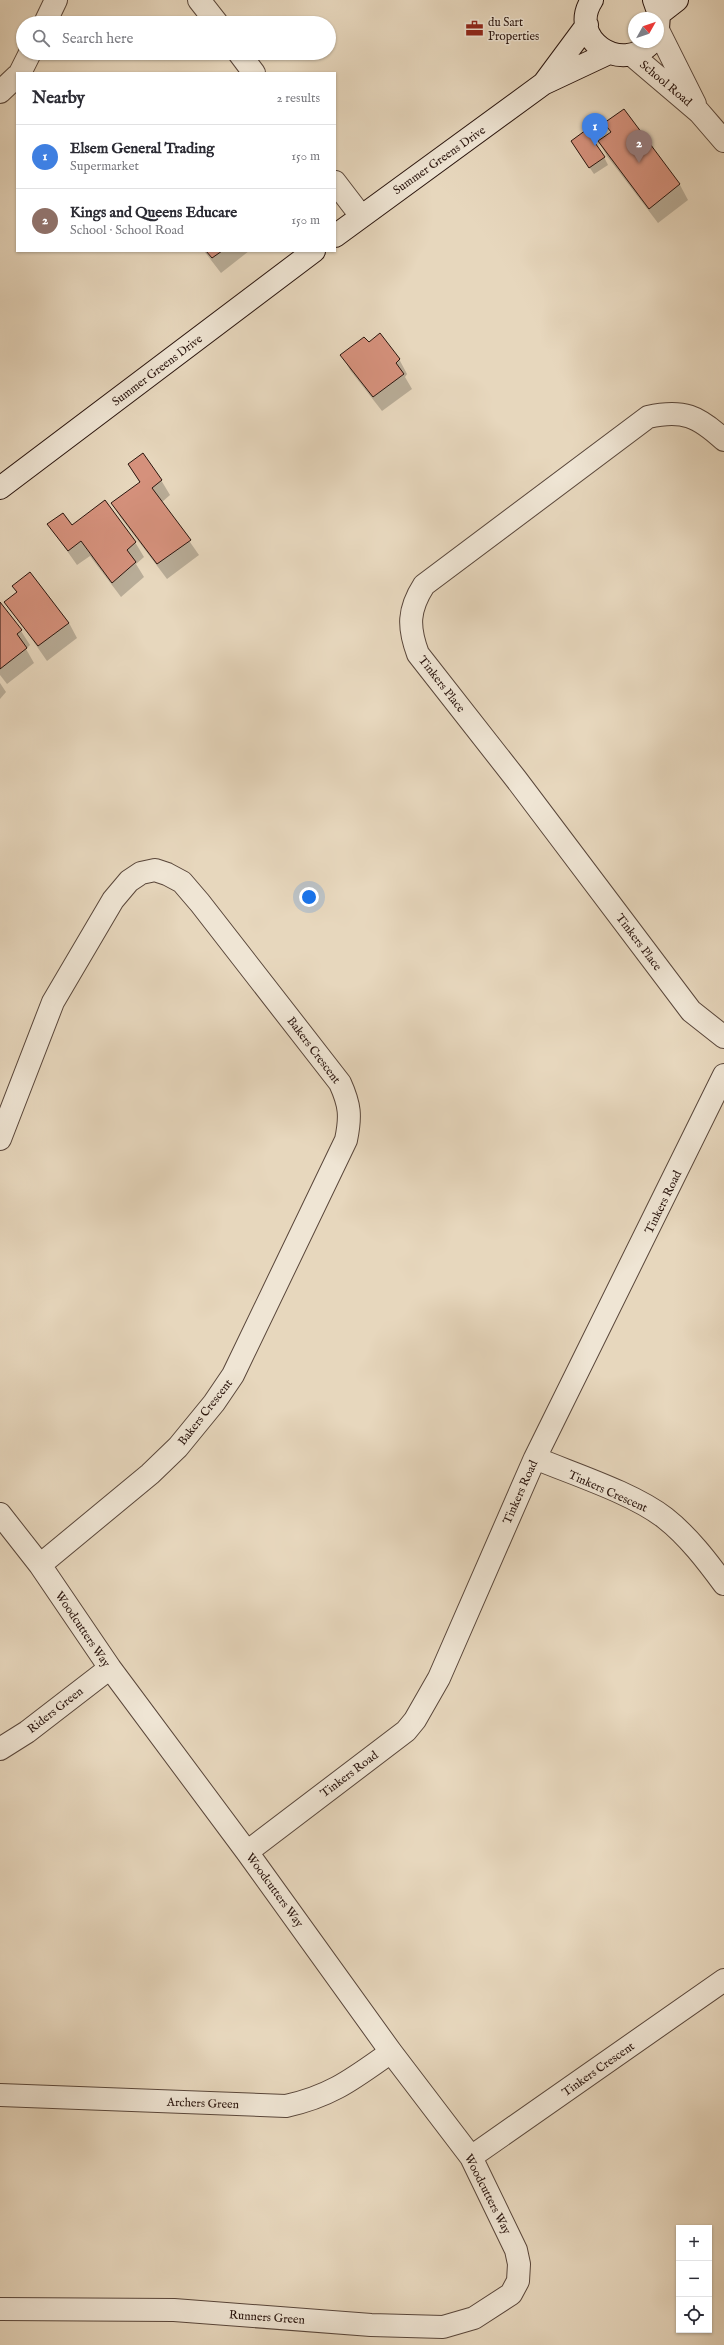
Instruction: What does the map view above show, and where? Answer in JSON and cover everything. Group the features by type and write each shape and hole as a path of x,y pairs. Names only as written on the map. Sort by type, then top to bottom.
{"street":[{"path":"48,16 56,0"},
{"path":"199,0 212,16"},
{"path":"664,12 677,0"},
{"path":"587,8 592,39 609,54 616,56 632,55 646,48"},
{"name":"Summer Greens Drive","path":"543,84 587,8"},
{"name":"School Road","path":"664,34 699,112"},
{"name":"Summer Greens Drive","path":"336,235 543,84 609,54"},
{"name":"School Road","path":"632,55 699,112 724,141"},
{"path":"20,72 26,60"},
{"path":"244,60 253,72"},
{"path":"0,92 16,77"},
{"path":"336,183 361,216"},
{"name":"Summer Greens Drive","path":"0,488 313,252"},
{"name":"Tinkers Place","path":"724,440 702,422 685,415 669,412 648,417 424,585 414,601 410,620 412,637 418,654 516,779 691,1011 724,1037"},
{"name":"Bakers Crescent","path":"0,1139 53,1002 67,974 113,900 129,881 141,873 155,870 167,874 182,882 200,903 340,1083 349,1102 350,1121 346,1140 233,1375 203,1419 178,1447 150,1474 40,1565"},
{"name":"Tinkers Road","path":"247,1852 406,1731 415,1720 439,1678 535,1458 724,1075"},
{"name":"Tinkers Crescent","path":"535,1458 633,1499 665,1518 702,1556 724,1584"},
{"name":"Woodcutters Way","path":"0,1514 40,1565 110,1668 247,1852 391,2052 471,2157 516,2250 519,2264 518,2281"},
{"name":"Riders Green","path":"0,1749 27,1732 110,1668"},
{"name":"Tinkers Crescent","path":"471,2157 724,1980"},
{"name":"Archers Green","path":"0,2095 286,2106 308,2101 344,2086 391,2052"},
{"name":"Runners Green","path":"0,2309 174,2310 371,2325 443,2327 474,2318 503,2301 511,2294 518,2281"}],"building":[{"path":"624,109 680,184 649,209 598,141 611,132 604,123"},
{"path":"586,130 605,157 589,168 571,141"},
{"path":"207,252 221,252 212,258"},
{"path":"380,333 400,359 396,363 404,374 373,397 340,355 364,337 369,342"},
{"path":"143,453 162,480 152,488 191,540 157,564 111,503 140,482 128,464"},
{"path":"105,500 136,542 127,550 136,562 112,583 81,541 68,551 47,524 63,513 72,525"},
{"path":"30,572 69,623 38,646 4,602 17,592 12,586"},
{"path":"0,602 22,630 17,634 27,648 0,669"}],"place":[{"name":"du Sart Properties","path":"475,29"},
{"name":"Elsem General Trading","path":"595,146"},
{"name":"Kings and Queens Educare","path":"639,163"}]}
